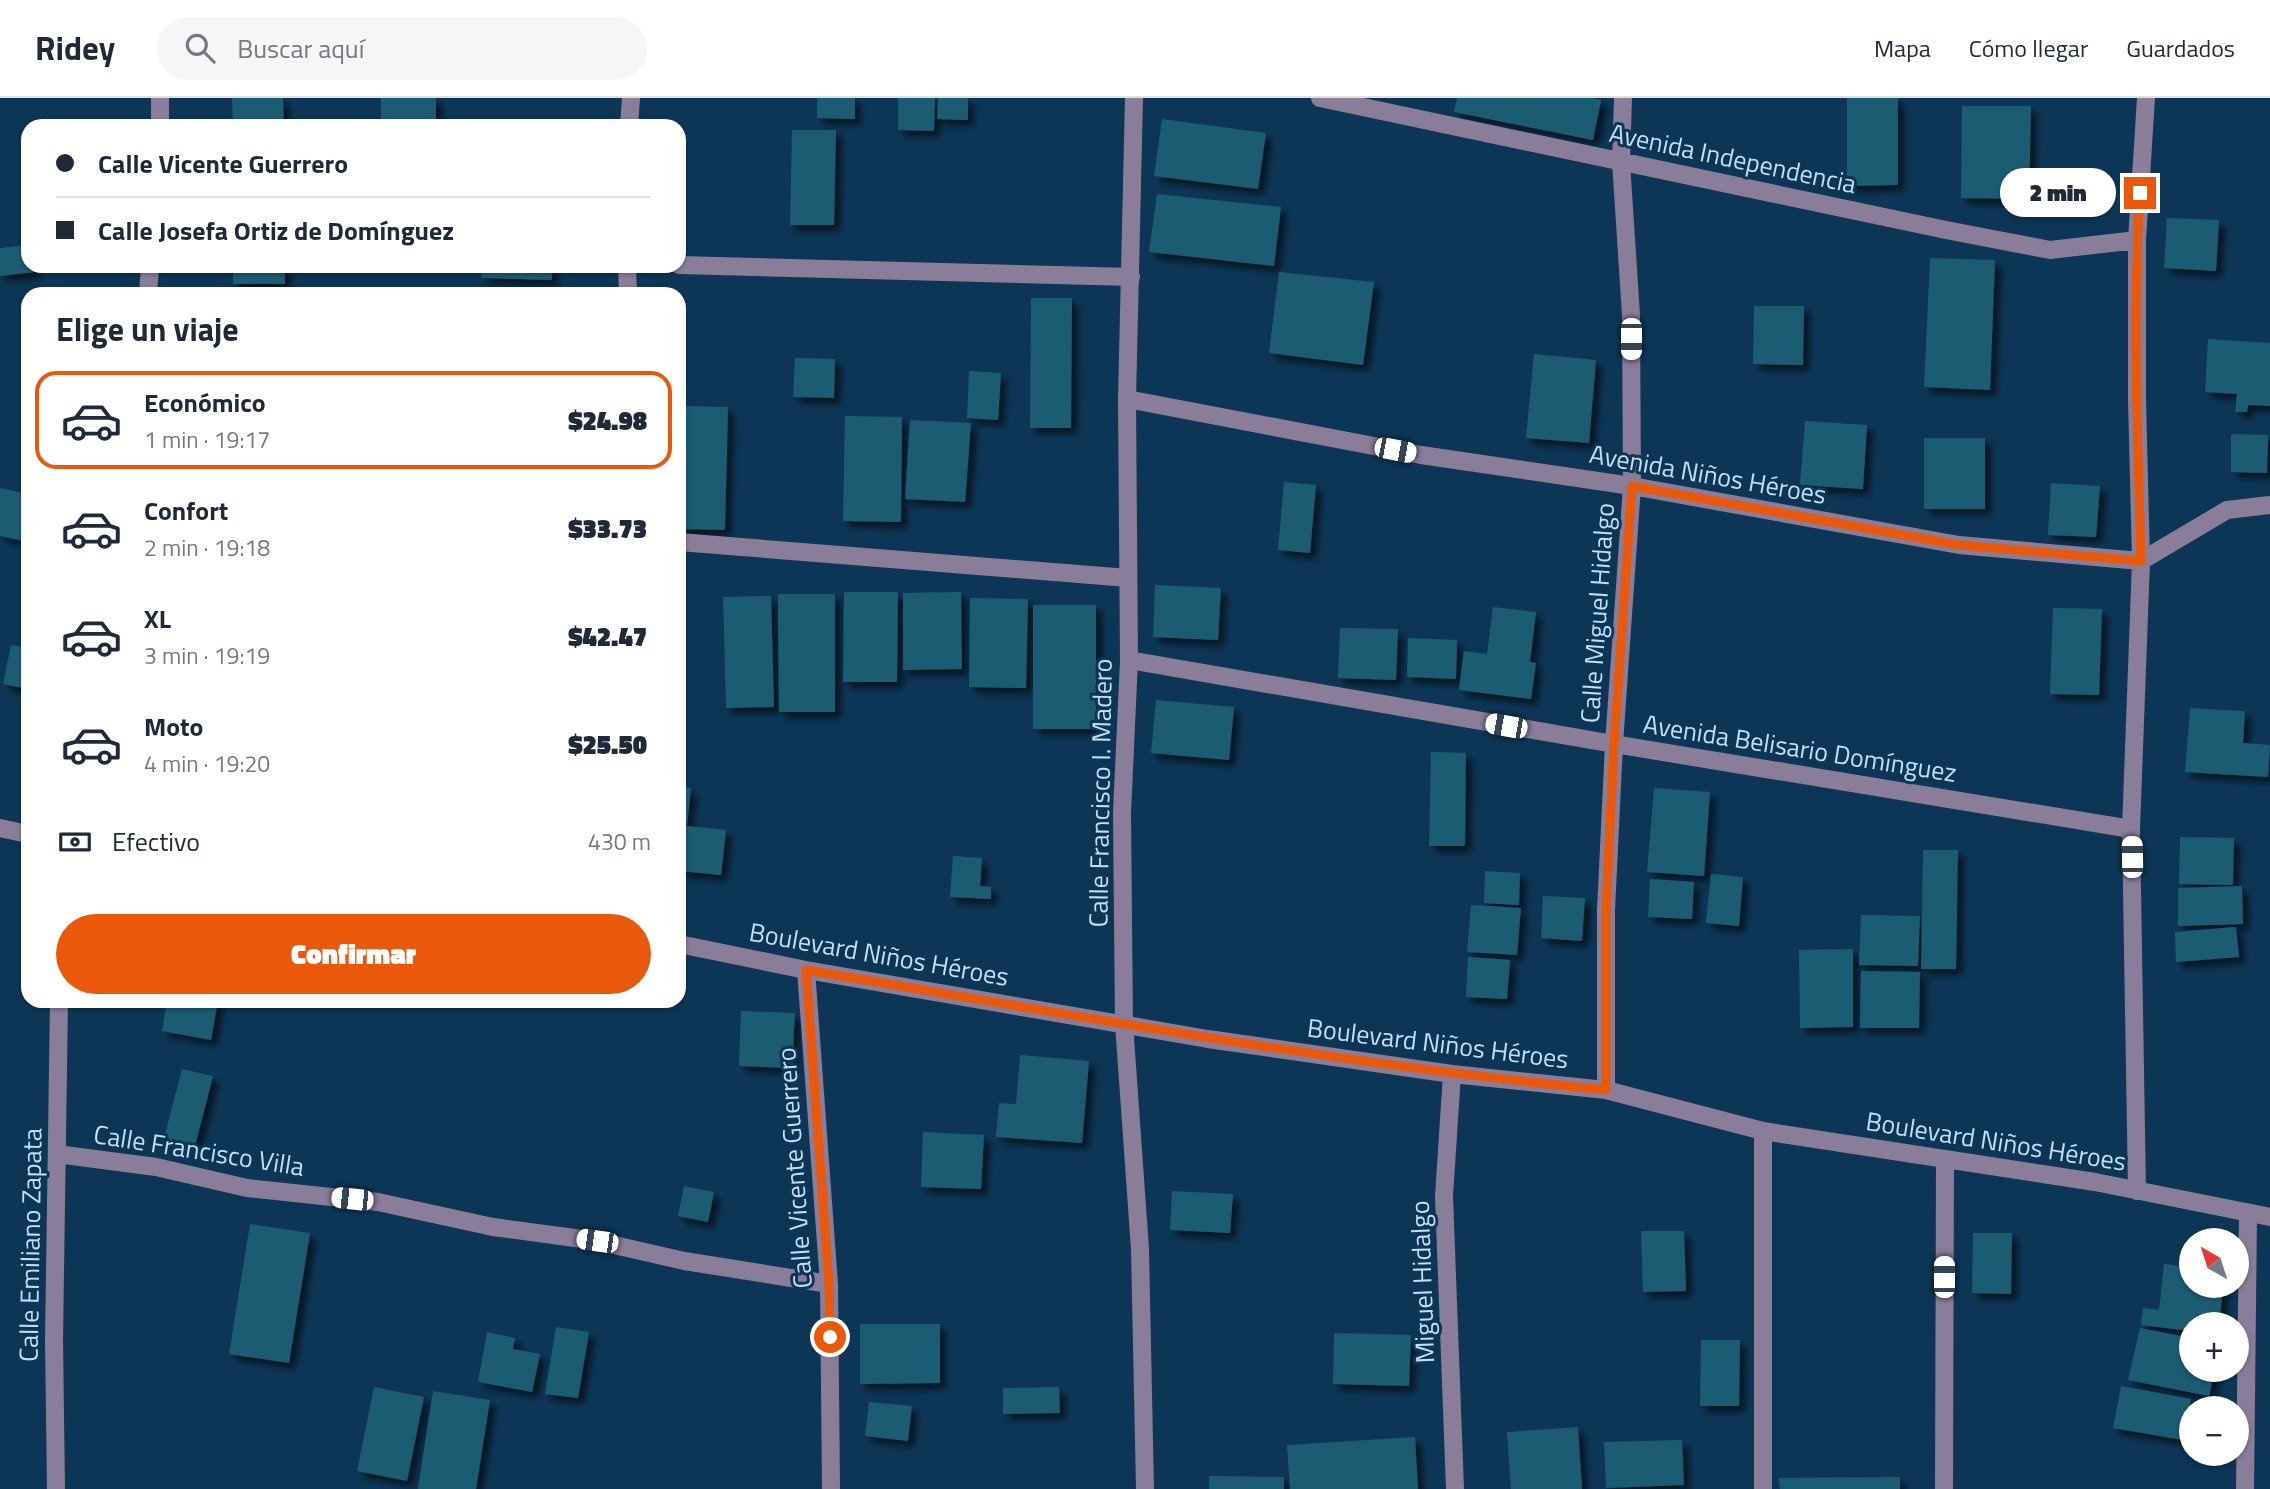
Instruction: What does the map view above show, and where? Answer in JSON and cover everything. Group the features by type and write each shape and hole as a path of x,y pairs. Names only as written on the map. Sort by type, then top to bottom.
{"street":[{"path":"160,98 160,119"},
{"path":"630,119 631,98"},
{"name":"Calle Francisco I. Madero","path":"1134,98 1126,399 1129,660 1122,813 1124,1024 1140,1249 1145,1489"},
{"name":"Avenida Independencia","path":"1320,98 2050,250 2137,240"},
{"name":"Calle Miguel Hidalgo","path":"1606,1090 1606,910 1614,744 1632,486 1631,315 1621,162 1623,98"},
{"path":"2137,1191 2132,829 2141,561 2137,240 2146,98"},
{"path":"686,265 1131,277"},
{"name":"Avenida Niños Héroes","path":"1126,399 1422,455 1632,486 1959,545 2141,561"},
{"path":"2141,561 2227,510 2270,505"},
{"path":"686,542 1128,578"},
{"name":"Avenida Belisario Domínguez","path":"1129,660 1614,744 2132,829"},
{"path":"0,828 21,832"},
{"name":"Boulevard Niños Héroes","path":"686,945 806,970 1208,1039 1452,1074 1606,1090 1763,1131 2095,1182 2270,1217"},
{"name":"Calle Vicente Guerrero","path":"806,970 829,1284 831,1489"},
{"name":"Calle Emiliano Zapata","path":"56,1489 54,1340 59,1008"},
{"name":"Miguel Hidalgo","path":"1452,1074 1444,1196 1455,1489"},
{"path":"1763,1131 1763,1489"},
{"name":"Calle Francisco Villa","path":"57,1154 156,1167 247,1188 378,1202 493,1227 597,1241 684,1261 829,1284"},
{"path":"1944,1489 1945,1159"},
{"path":"2245,1489 2248,1213"}],"building":[{"path":"232,98 283,98 284,119 233,119"},
{"path":"381,98 436,98 436,119 381,119"},
{"path":"817,98 855,98 855,119 817,118"},
{"path":"898,98 935,98 934,131 898,130"},
{"path":"938,98 968,98 968,120 937,119"},
{"path":"1457,98 1601,100 1593,140 1454,112"},
{"path":"1847,98 1898,98 1898,185 1847,186"},
{"path":"1962,106 2031,106 2029,199 1961,198"},
{"path":"1162,119 1266,133 1258,189 1154,176"},
{"path":"792,130 836,130 834,225 790,225"},
{"path":"1157,194 1281,207 1274,266 1149,252"},
{"path":"2167,218 2219,220 2216,271 2164,268"},
{"path":"21,246 21,273 26,273 0,276 0,248"},
{"path":"1930,258 1995,260 1990,390 1924,387"},
{"path":"1279,272 1374,282 1363,365 1269,353"},
{"path":"233,273 285,273 285,284 233,284"},
{"path":"481,273 552,273 552,280 481,278"},
{"path":"1031,298 1072,298 1071,428 1030,428"},
{"path":"1754,306 1804,306 1803,365 1753,364"},
{"path":"2208,339 2270,343 2270,406 2248,405 2247,412 2235,412 2237,394 2205,392"},
{"path":"1534,354 1596,360 1589,443 1526,438"},
{"path":"795,358 835,359 834,398 793,397"},
{"path":"969,371 1001,373 998,420 967,418"},
{"path":"686,406 728,407 725,530 686,529"},
{"path":"845,416 902,417 901,522 843,521"},
{"path":"910,420 971,423 965,502 905,499"},
{"path":"1805,421 1867,425 1863,489 1800,485"},
{"path":"2231,434 2268,435 2267,473 2231,472"},
{"path":"1924,438 1985,438 1985,509 1924,509"},
{"path":"1284,482 1316,485 1310,553 1278,550"},
{"path":"2051,483 2100,486 2096,537 2048,535"},
{"path":"0,488 21,492 21,540 0,536"},
{"path":"1155,585 1221,588 1218,640 1153,637"},
{"path":"844,592 898,592 897,682 843,682"},
{"path":"961,592 962,669 903,670 903,593"},
{"path":"778,594 835,594 835,712 779,712"},
{"path":"771,596 774,707 726,708 723,597"},
{"path":"970,598 1028,599 1026,688 969,687"},
{"path":"1033,605 1096,605 1096,729 1033,729"},
{"path":"1493,607 1536,612 1530,662 1536,663 1531,699 1459,690 1464,651 1487,654"},
{"path":"2053,608 2102,609 2099,695 2050,694"},
{"path":"1340,628 1398,629 1396,680 1338,678"},
{"path":"1408,638 1457,640 1456,679 1407,677"},
{"path":"11,645 21,647 21,688 3,684"},
{"path":"1156,700 1234,707 1229,760 1151,753"},
{"path":"2190,708 2245,711 2243,743 2270,745 2268,777 2185,772"},
{"path":"1431,752 1466,753 1465,846 1429,846"},
{"path":"686,788 691,788 687,826 726,830 721,875 686,872"},
{"path":"1654,788 1710,792 1704,876 1647,872"},
{"path":"2180,837 2234,838 2233,885 2179,884"},
{"path":"1923,850 1958,850 1956,969 1921,969"},
{"path":"953,856 982,858 980,886 991,887 991,899 950,897"},
{"path":"1485,871 1520,873 1519,905 1484,903"},
{"path":"1711,874 1743,877 1739,926 1706,923"},
{"path":"1650,879 1694,882 1692,919 1648,917"},
{"path":"2242,886 2243,924 2178,926 2178,888"},
{"path":"1543,896 1585,898 1582,941 1541,938"},
{"path":"1471,905 1521,908 1517,955 1467,952"},
{"path":"1861,915 1920,916 1918,966 1859,965"},
{"path":"2236,927 2239,957 2176,962 2175,932"},
{"path":"1853,949 1853,1027 1800,1028 1799,950"},
{"path":"1468,957 1510,960 1507,999 1466,997"},
{"path":"1861,971 1920,972 1919,1028 1860,1028"},
{"path":"166,1008 217,1008 211,1040 162,1031"},
{"path":"741,1011 795,1013 792,1068 739,1066"},
{"path":"1020,1055 1089,1061 1082,1143 996,1137 999,1103 1016,1104"},
{"path":"182,1069 213,1076 195,1146 164,1138"},
{"path":"923,1132 984,1135 981,1189 921,1187"},
{"path":"684,1186 714,1192 708,1222 678,1216"},
{"path":"1172,1191 1233,1194 1230,1233 1170,1230"},
{"path":"250,1224 310,1233 289,1363 229,1354"},
{"path":"1641,1231 1684,1231 1686,1291 1643,1292"},
{"path":"1973,1233 2012,1233 2011,1294 1972,1293"},
{"path":"2164,1264 2179,1266 2179,1298 2222,1298 2220,1312 2179,1312 2179,1330 2141,1325 2143,1308 2159,1310"},
{"path":"860,1324 940,1324 940,1383 860,1384"},
{"path":"556,1327 589,1332 578,1398 545,1394"},
{"path":"2140,1328 2179,1336 2179,1382 2212,1382 2209,1396 2128,1380"},
{"path":"487,1332 515,1338 513,1349 540,1354 532,1392 478,1382"},
{"path":"1334,1333 1411,1335 1409,1386 1333,1384"},
{"path":"1701,1340 1740,1340 1739,1406 1700,1406"},
{"path":"2121,1386 2179,1397 2179,1439 2113,1428"},
{"path":"374,1387 424,1397 407,1481 357,1471"},
{"path":"1059,1387 1060,1413 1003,1414 1003,1388"},
{"path":"433,1391 490,1400 476,1489 418,1489"},
{"path":"869,1402 912,1406 908,1441 865,1436"},
{"path":"1578,1427 1582,1489 1511,1489 1507,1432"},
{"path":"1415,1437 1418,1489 1290,1489 1287,1445"},
{"path":"1682,1440 1684,1485 1606,1488 1604,1442"},
{"path":"1209,1476 1284,1477 1284,1489 1209,1489"},
{"path":"1900,1477 1900,1489 1780,1489 1779,1478"}],"route":[{"path":"830,1337 829,1284 806,970 1208,1039 1452,1074 1606,1090 1606,910 1614,744 1632,486 1959,545 2141,561 2137,399 2137,240 2140,193"}]}
